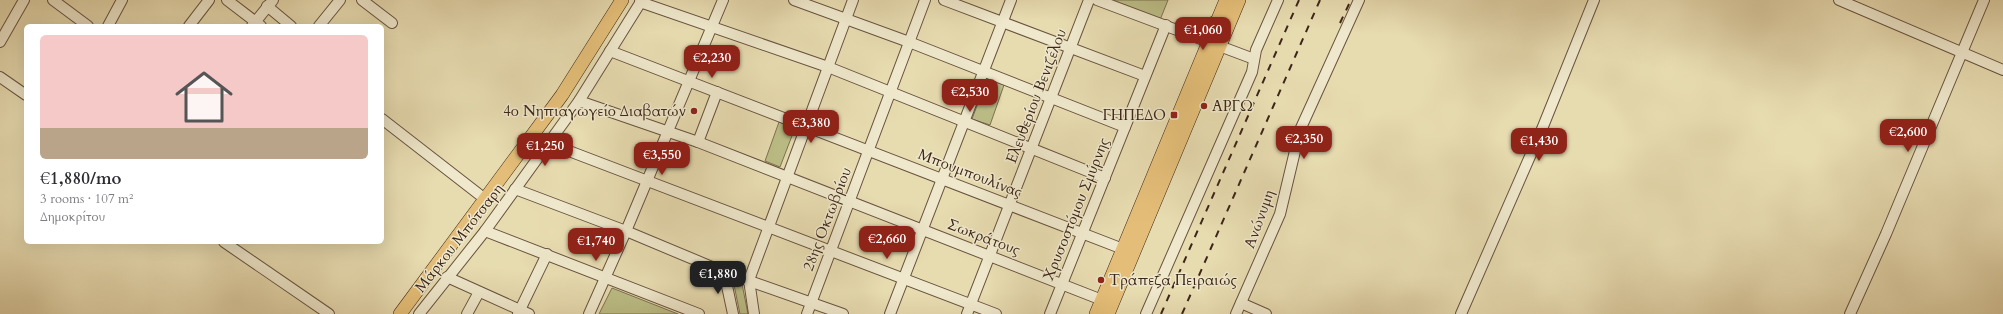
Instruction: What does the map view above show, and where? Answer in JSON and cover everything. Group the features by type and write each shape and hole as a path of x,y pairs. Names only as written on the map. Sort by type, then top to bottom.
{"main road":[{"path":"1108,314 1214,43 1217,21 1226,0"},
{"path":"1096,314 1214,43 1239,0"},
{"path":"400,314 562,95 617,2"},
{"path":"1194,35 1217,21"}],"street":[{"path":"0,42 24,0"},
{"path":"53,0 85,24"},
{"path":"109,24 122,0"},
{"path":"191,24 209,0"},
{"path":"227,0 255,24"},
{"path":"321,24 340,0"},
{"path":"362,0 392,23"},
{"path":"589,314 647,182 723,0"},
{"path":"794,0 909,42 1125,127"},
{"path":"754,314 749,280 853,0"},
{"name":"28ης Οκτωβρίου","path":"807,314 925,0"},
{"path":"944,0 1145,76"},
{"path":"890,314 1011,0"},
{"name":"Ελευθερίου Βενιζέλου","path":"967,314 1089,0"},
{"path":"1097,0 1194,35 1254,59"},
{"path":"1146,314 1252,72 1256,50 1278,0"},
{"name":"Ανώνυμη","path":"1236,314 1280,214 1300,130 1359,0"},
{"path":"1462,314 1542,129 1594,0"},
{"path":"1839,0 2003,70"},
{"path":"1850,314 1886,234 1984,0"},
{"path":"641,1 711,28 828,67 891,91 964,122 1105,178"},
{"name":"Μάρκου Μπότσαρη","path":"419,314 485,231 580,101 641,1"},
{"path":"257,24 270,3 289,24"},
{"name":"Χρυσοστόμου Σμύρνης","path":"1050,314 1166,25"},
{"name":"Μπουμπουλίνας","path":"610,51 1010,204 1123,249"},
{"path":"0,77 24,94"},
{"path":"698,142 717,92"},
{"name":"Σωκράτους","path":"580,101 698,142 787,178 1063,283 1102,300"},
{"path":"384,121 485,199"},
{"path":"548,143 647,182 904,277 996,314"},
{"path":"515,189 626,231 724,272 843,314"},
{"path":"485,231 547,254 687,312 699,314"},
{"path":"227,244 329,314"},
{"path":"447,277 522,313 547,254"},
{"path":"724,272 733,314"},
{"path":"467,314 479,292"},
{"path":"1241,303 1266,314"}],"green space":[{"path":"1109,0 1168,0 1160,20"},
{"path":"987,79 1004,85 990,125 972,119"},
{"path":"779,122 795,128 780,167 765,161"},
{"path":"733,280 742,284 748,314 740,314"},
{"path":"612,288 678,314 599,314"}],"railway":[{"path":"1161,314 1299,0"},
{"path":"1182,314 1320,0"},
{"path":"1340,23 1351,0"}],"place":[{"name":"ΑΡΓΩ","path":"1204,106"},
{"name":"4ο Νηπιαγωγείο Διαβατών","path":"694,111"},
{"name":"ΓΗΠΕΔΟ","path":"1174,115"},
{"name":"Τράπεζα Πειραιώς","path":"1101,280"}]}
